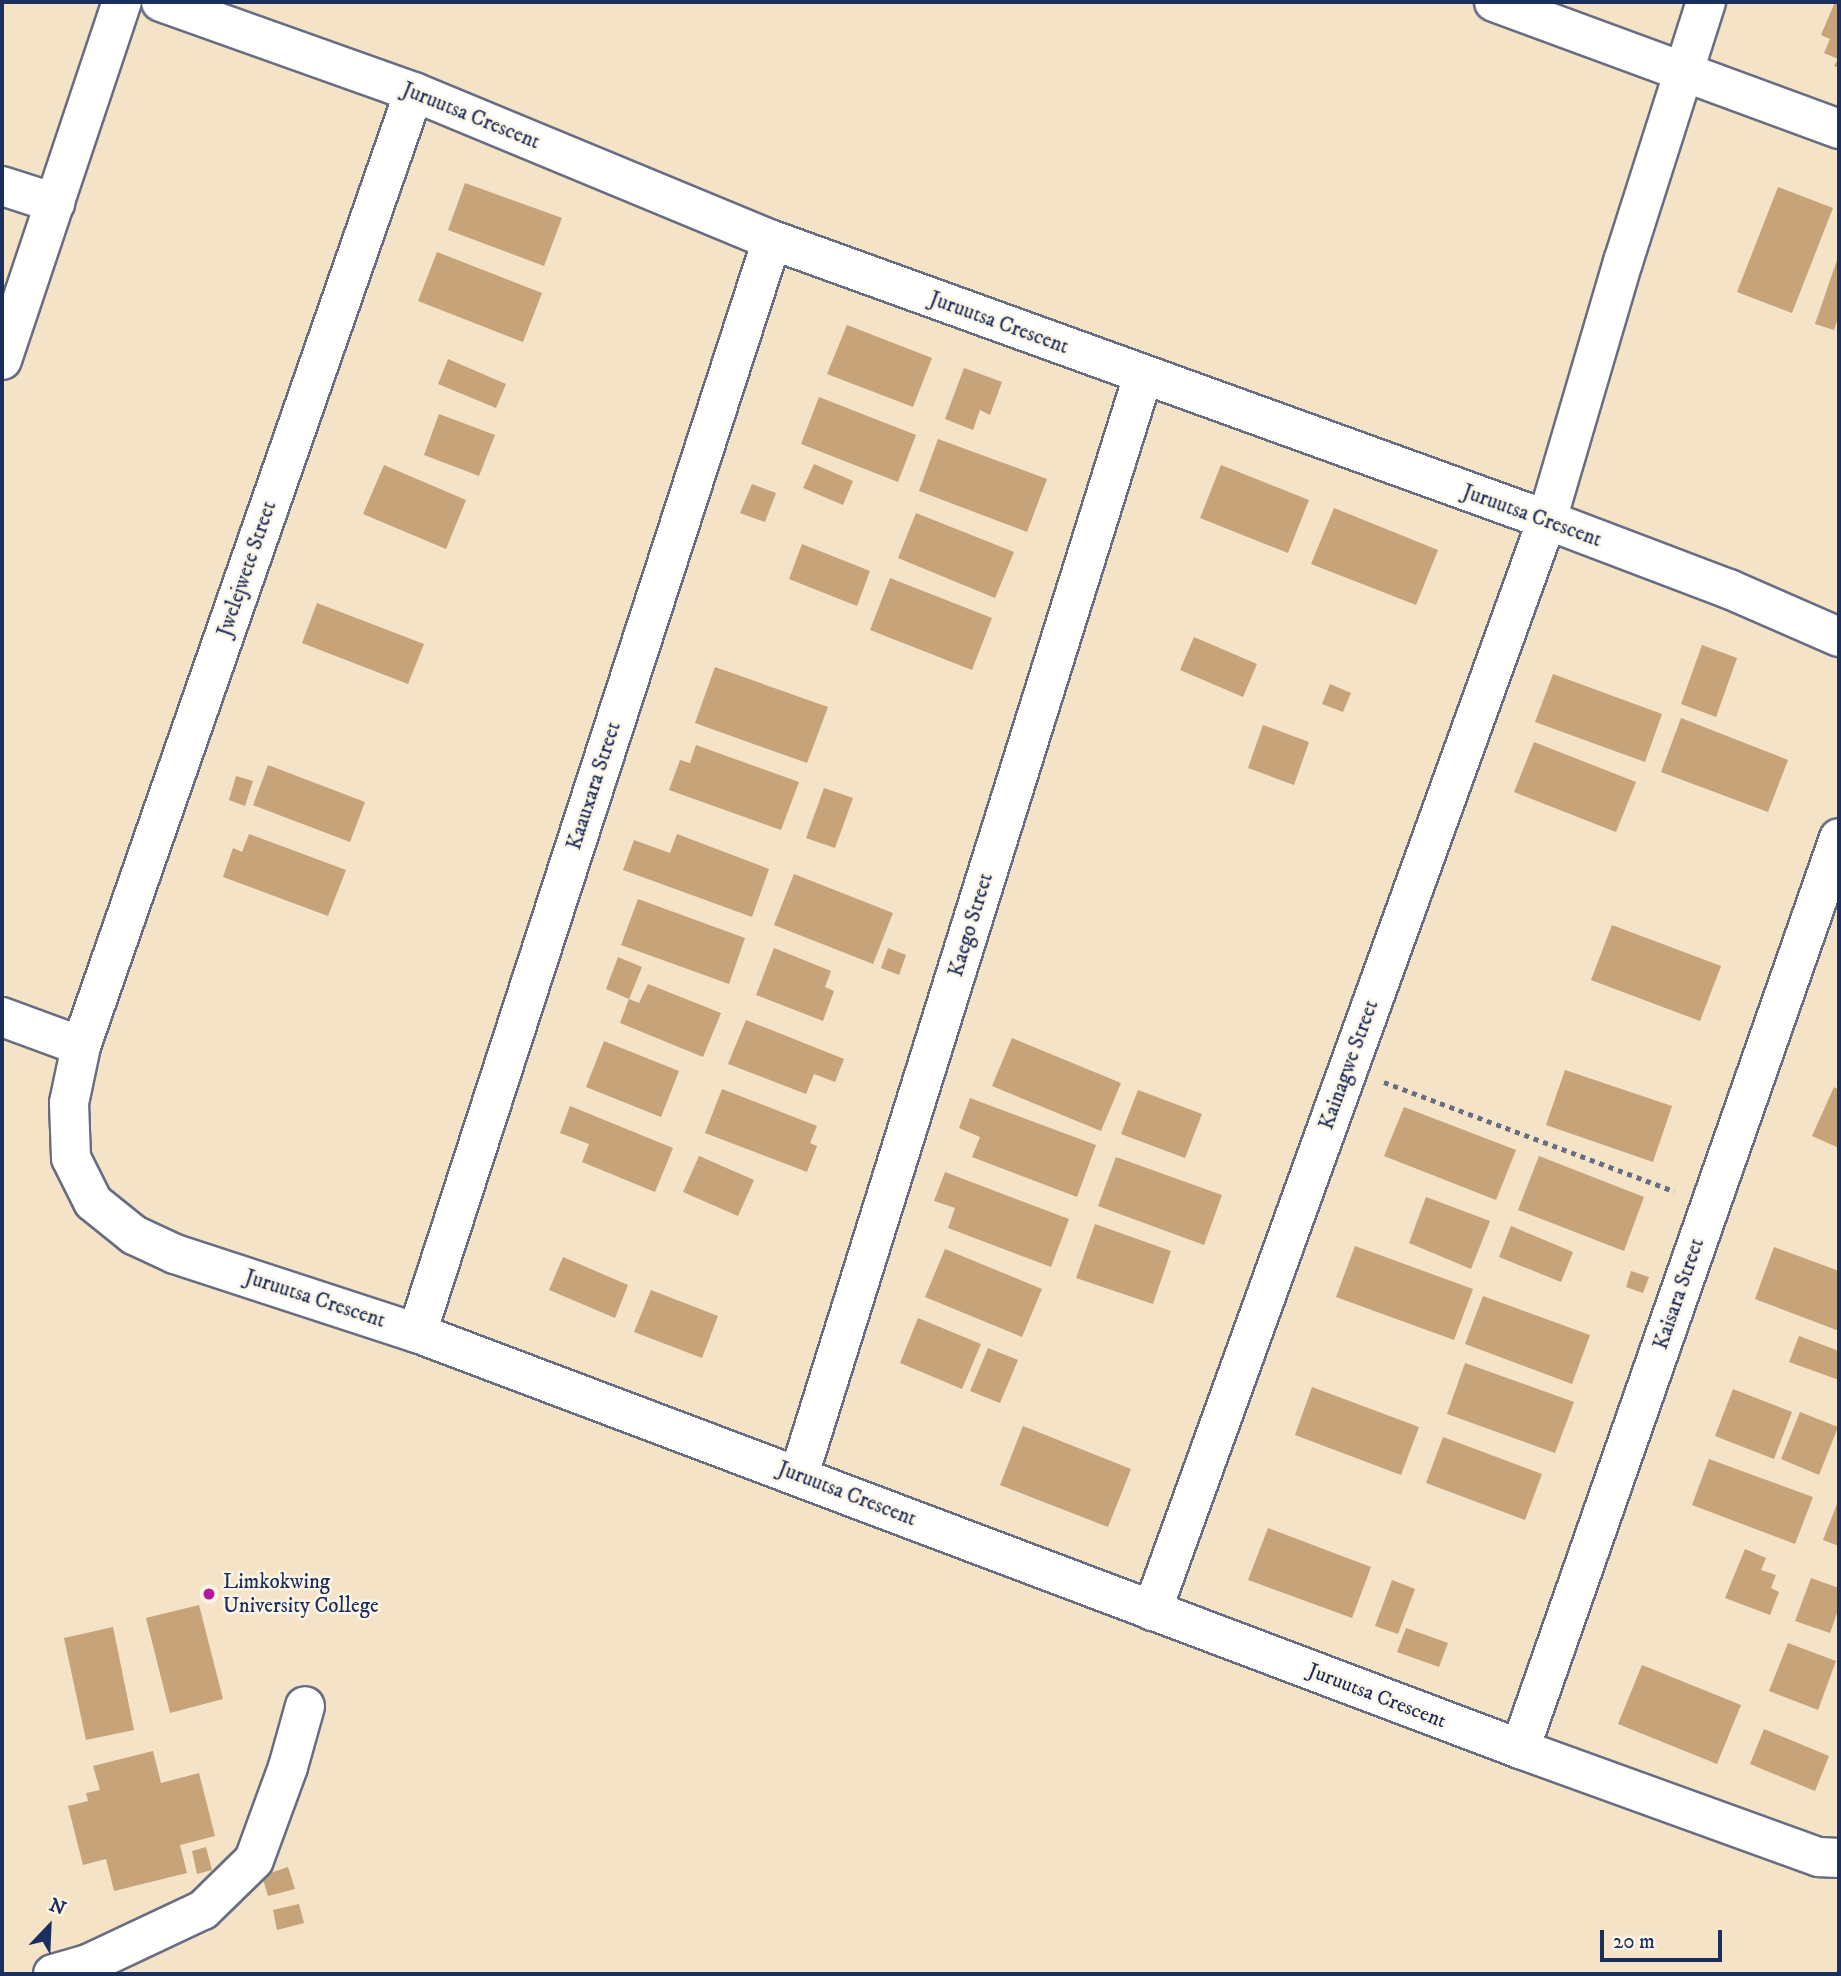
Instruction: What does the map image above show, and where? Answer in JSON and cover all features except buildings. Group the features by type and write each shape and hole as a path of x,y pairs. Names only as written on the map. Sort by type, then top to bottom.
{"street":[{"path":"2,360 122,2"},
{"name":"Juruutsa Crescent","path":"161,2 414,92 772,240 1547,520 1729,589 1839,636"},
{"path":"1494,2 1839,129"},
{"name":"Kainagwe Street","path":"1152,1611 1547,520 1706,2"},
{"name":"Jwelejwete Street","path":"81,1046 414,92"},
{"path":"2,186 55,203"},
{"name":"Kaauxara Street","path":"417,1333 772,240"},
{"name":"Kaego Street","path":"799,1475 1143,376"},
{"name":"Kaisara Street","path":"1520,1749 1839,838"},
{"path":"2,1017 81,1046"},
{"name":"Juruutsa Crescent","path":"81,1046 69,1103 71,1158 93,1202 134,1235 175,1254 417,1333 1520,1749 1819,1857 1839,1858"},
{"path":"53,1974 88,1964 203,1910 254,1860 288,1767 305,1706"}],"path":[{"path":"1348,1068 1711,1205"}],"place":[{"name":"Limkokwing University College","path":"209,1594"}]}
